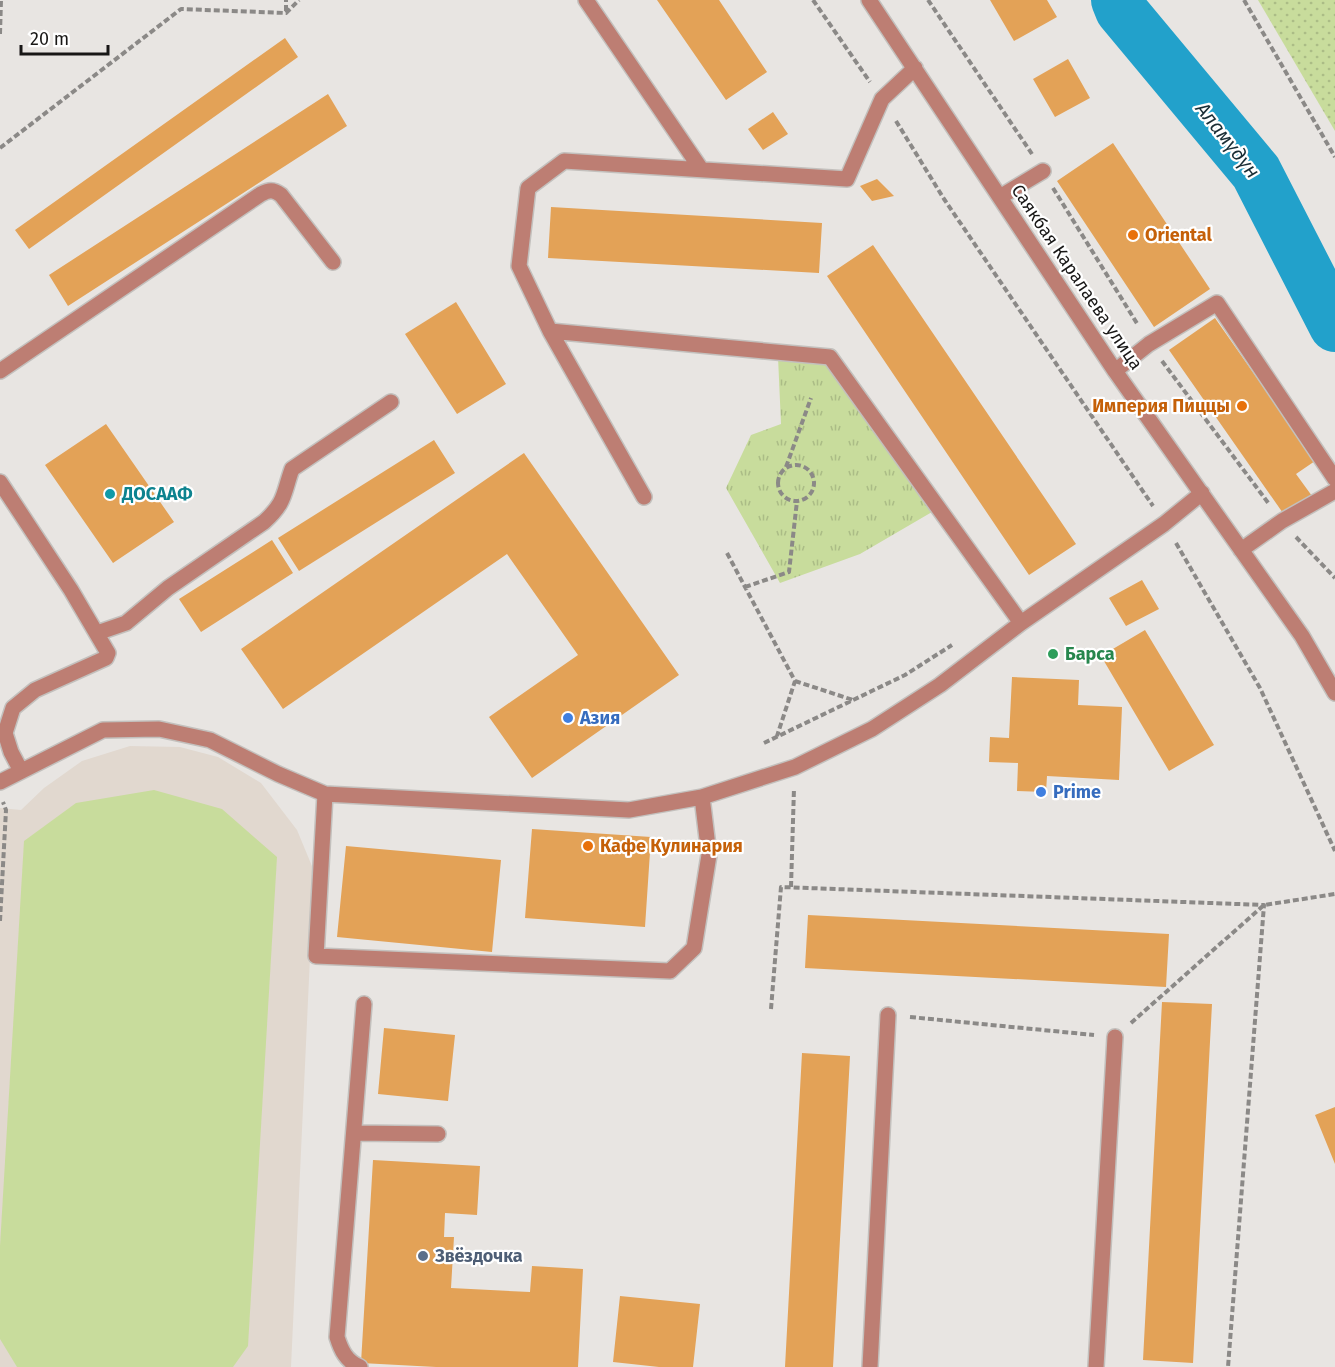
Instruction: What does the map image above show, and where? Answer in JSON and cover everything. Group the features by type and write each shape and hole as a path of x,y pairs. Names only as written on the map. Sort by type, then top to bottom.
{"street":[{"path":"586,0 701,169"},
{"name":"Саякбая Каралаева улица","path":"869,0 1114,371 1302,636 1335,693"},
{"path":"644,497 550,331 519,266 528,188 564,161 847,179 882,99 915,68"},
{"path":"1000,197 1043,171"},
{"path":"0,371 268,190 275,190 281,195 333,262"},
{"path":"1114,371 1149,344 1217,303 1335,479"},
{"path":"550,331 830,357 1021,624"},
{"path":"97,633 126,623 168,588 264,522 278,510 291,469 391,402"},
{"path":"0,482 108,653 108,656 35,690 13,708 6,734 11,752 21,771"},
{"path":"1241,550 1282,521 1335,491"},
{"path":"0,782 103,730 159,729 210,740 278,774 325,794 629,810 702,797 795,767 872,729 940,685 1021,624 1164,524 1202,493"},
{"path":"325,794 316,956 670,971 694,948 709,855 702,797"},
{"path":"360,1367 342,1352 337,1337 364,1004"},
{"path":"870,1367 888,1015"},
{"path":"1096,1367 1115,1037"},
{"path":"355,1133 438,1134"}],"path":[{"path":"0,34 2,0"},
{"path":"286,0 286,13"},
{"path":"0,148 181,9 286,13 299,0"},
{"path":"813,0 882,99 944,199 1164,524 1260,688 1335,851"},
{"path":"928,0 1043,171 1149,344 1282,521 1335,578"},
{"path":"1244,0 1335,157"},
{"path":"786,467 796,464 805,466 812,473 815,483 813,492 806,499 787,500 780,493 777,483 786,467 811,398"},
{"path":"745,587 789,572 797,501"},
{"path":"727,553 795,681 853,700"},
{"path":"764,743 905,675 958,642"},
{"path":"776,737 795,681"},
{"path":"791,887 795,767"},
{"path":"0,796 6,810 0,921"},
{"path":"771,1009 781,887 1264,905 1335,894"},
{"path":"888,1015 1115,1037 1264,905"},
{"path":"1228,1367 1264,905"}],"shaded area":[{"path":"130,746 180,747 218,757 261,783 297,830 314,871 291,1367 0,1367 0,808 21,810 44,788 82,761"}],"green space":[{"path":"1258,0 1335,0 1335,131"},
{"path":"778,357 826,361 932,512 860,554 780,583 726,488 751,435 781,424"},
{"path":"154,790 222,809 277,857 248,1346 233,1367 17,1367 0,1339 0,1246 24,841 76,803"}],"building":[{"path":"657,0 719,0 767,72 726,100"},
{"path":"990,0 1047,0 1057,17 1014,41"},
{"path":"285,38 298,57 29,249 15,230"},
{"path":"1068,59 1090,98 1055,117 1033,79"},
{"path":"328,94 347,126 68,306 49,275"},
{"path":"773,112 788,134 763,150 748,129"},
{"name":"Oriental","path":"1113,143 1210,289 1154,327 1057,181"},
{"path":"877,179 894,196 872,201 860,186"},
{"path":"551,207 822,223 819,273 548,258"},
{"path":"873,245 1076,544 1029,575 827,276"},
{"path":"456,302 506,384 457,414 405,334"},
{"name":"Империя Пиццы","path":"1215,318 1315,461 1296,474 1312,496 1285,516 1169,350"},
{"name":"ДОСААФ","path":"106,424 174,522 113,563 45,465"},
{"path":"434,440 455,473 299,571 278,538"},
{"path":"524,453 679,675 532,778 489,717 578,655 507,554 283,709 241,649"},
{"path":"272,540 293,573 201,632 179,599"},
{"path":"1142,580 1159,609 1126,626 1109,598"},
{"path":"1145,630 1214,745 1169,771 1101,656"},
{"path":"1012,677 1079,680 1078,705 1122,707 1119,780 1047,776 1046,792 1017,791 1018,763 989,762 990,737 1009,738"},
{"path":"532,829 651,837 645,927 525,918"},
{"path":"346,846 501,860 492,952 337,937"},
{"path":"808,915 1169,934 1166,987 805,968"},
{"path":"1162,1002 1212,1004 1193,1363 1143,1360"},
{"path":"384,1028 455,1035 448,1101 378,1094"},
{"path":"802,1053 850,1056 833,1367 785,1367"},
{"path":"1335,1107 1335,1164 1315,1115"},
{"path":"373,1160 480,1166 477,1215 445,1213 444,1237 454,1237 451,1288 530,1292 532,1266 583,1269 578,1367 436,1367 361,1363"},
{"path":"620,1296 700,1304 693,1367 659,1367 613,1362"}],"waterway":[{"name":"Аламүдүн","path":"1117,0 1121,10 1256,172 1335,326"}],"place":[{"name":"Oriental","path":"1133,235"},
{"name":"Империя Пиццы","path":"1242,406"},
{"name":"ДОСААФ","path":"110,494"},
{"name":"Барса","path":"1053,654"},
{"name":"Азия","path":"568,718"},
{"name":"Prime","path":"1041,792"},
{"name":"Кафе Кулинария","path":"588,846"},
{"name":"Звёздочка","path":"423,1256"}]}
